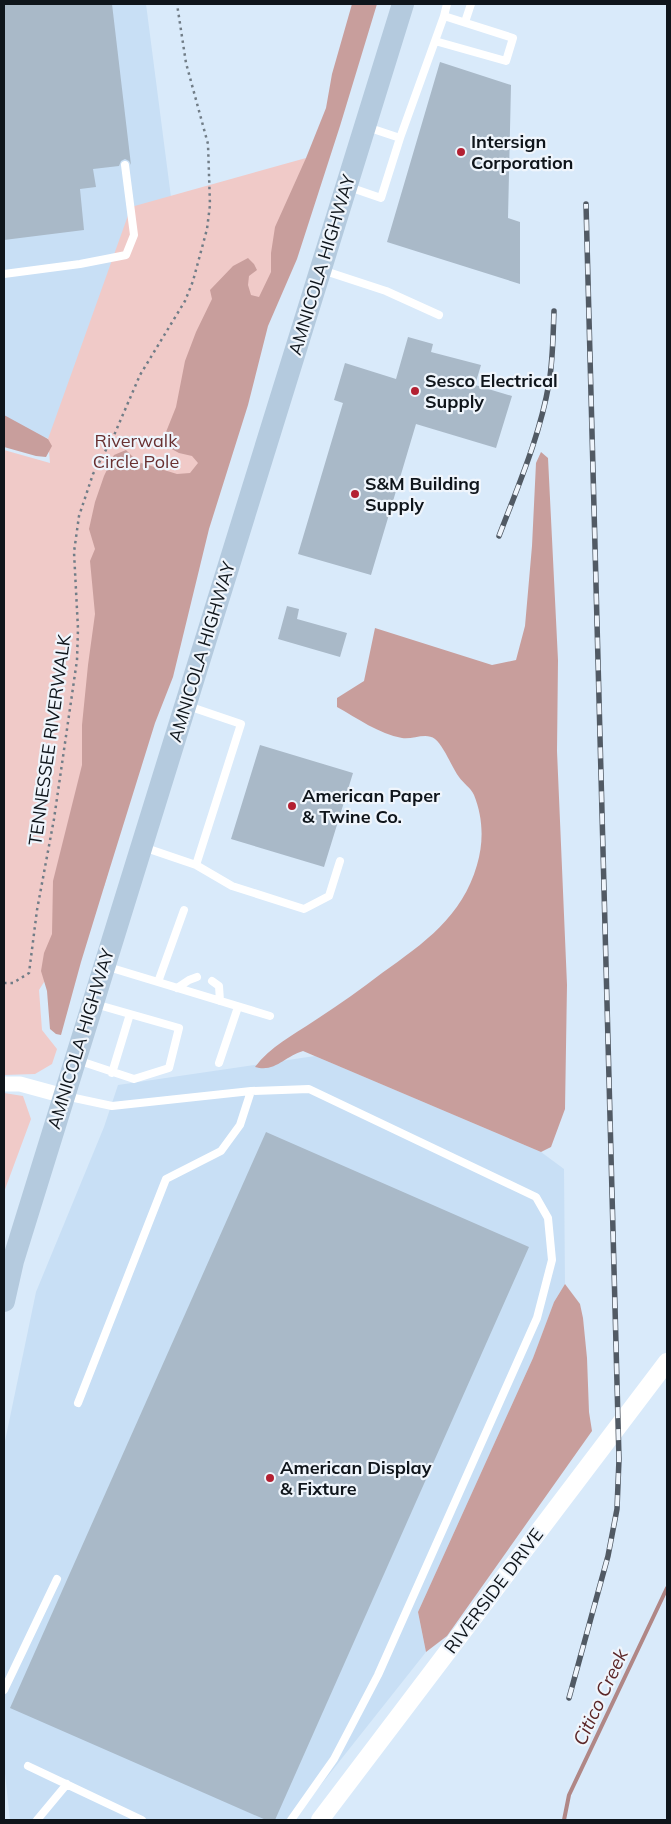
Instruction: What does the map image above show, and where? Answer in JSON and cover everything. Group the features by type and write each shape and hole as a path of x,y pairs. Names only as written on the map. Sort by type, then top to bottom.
{"main road":[{"name":"AMNICOLA HIGHWAY","path":"4,1301 12,1261 403,4"}],"street":[{"path":"4,1084 20,1084 64,1096"},
{"name":"RIVERSIDE DRIVE","path":"320,1820 667,1362"}],"lane":[{"path":"346,186 381,198 447,4"},
{"path":"465,22 471,4"},
{"path":"435,41 506,61 513,38 444,16"},
{"path":"365,126 400,138"},
{"path":"4,274 80,264 126,255 134,235 125,165"},
{"path":"320,270 386,291 439,315"},
{"path":"186,705 241,724 196,865"},
{"path":"141,846 196,865 232,886 304,909 329,896 340,861"},
{"path":"158,982 184,910"},
{"path":"104,966 270,1016"},
{"path":"177,988 189,980 197,978"},
{"path":"212,981 220,986 220,1001"},
{"path":"75,1060 134,1079 169,1068 180,1028 92,1003"},
{"path":"219,1064 238,1007"},
{"path":"112,1073 130,1014"},
{"path":"64,1096 112,1106 251,1091 308,1089 536,1197 548,1218 552,1260 537,1318 378,1675 334,1759 291,1820"},
{"path":"78,1403 166,1178 221,1150 240,1125 251,1091"},
{"path":"4,1690 57,1579"},
{"path":"28,1766 142,1820"},
{"path":"37,1820 66,1784"}],"path":[{"name":"TENNESSEE RIVERWALK","path":"4,983 13,984 30,973 37,910 54,819 77,660 78,628 74,552 79,516 93,474 115,433 140,375 185,301 193,281 207,229 210,205 208,144 186,63 177,4"}],"shaded area":[{"path":"4,4 146,4 176,236 71,444 4,427"},
{"path":"352,4 377,4 297,259 268,326 248,405 209,529 173,677 155,723 81,962 61,1035 56,1034 50,1029 47,991 41,971 44,953 52,934 53,881 82,765 82,725 95,614 90,561 95,549 89,529 95,502 114,455 126,450 138,462 177,474 190,473 198,463 192,456 179,453 168,447 166,432 176,407 185,361 212,299 210,290 233,266 248,258 254,264 257,270 249,276 248,285 251,295 259,297 271,272 271,253 275,227 326,108 332,74"},
{"path":"4,415 48,439 52,446 46,457 4,447"},
{"path":"541,452 548,458 558,660 557,751 567,985 565,1109 551,1147 541,1152 303,1051 268,1068 255,1067 275,1047 357,992 427,939 440,927 462,900 470,883 481,847 481,821 473,792 456,773 442,747 431,737 402,738 377,729 337,707 337,698 364,681 375,628 492,665 516,660 525,626 532,546 536,463"},
{"path":"315,1056 541,1152 564,1169 565,1284 554,1302 533,1358 418,1612 426,1652 293,1820 10,1820 4,1764 4,1446 36,1292 104,1127 118,1085"},
{"path":"565,1284 580,1304 583,1318 592,1431 447,1636 426,1652 418,1612 533,1358 554,1302"}],"green space":[{"name":"Riverwalk Circle Pole","path":"306,158 104,887 39,990 42,1030 57,1049 52,1064 35,1074 4,1075 4,450 50,463 48,439 131,207"},
{"path":"4,1093 23,1096 31,1119 4,1192"}],"building":[{"path":"4,4 112,4 131,165 125,159 121,161 119,166 93,169 96,187 80,189 84,230 4,240"},
{"name":"Intersign Corporation","path":"440,62 511,85 508,218 520,222 520,284 387,242"},
{"path":"408,337 433,344 431,352 481,365 475,385 512,396 496,448 416,424 371,575 298,554 343,403 334,400 345,363 396,379"},
{"path":"287,606 299,609 297,619 347,633 340,657 278,639"},
{"name":"American Paper & Twine Co.","path":"260,745 353,773 324,867 231,839"},
{"name":"American Display & Fixture","path":"266,1132 529,1247 275,1820 266,1820 10,1708"}],"waterway":[{"name":"Citico Creek","path":"564,1820 569,1795 667,1588"}],"railway":[{"path":"569,1698 608,1556 617,1509 619,1459 586,204"},
{"path":"499,536 528,461 545,403 553,347 554,311"}],"place":[{"name":"Intersign Corporation","path":"461,152"},
{"name":"Sesco Electrical Supply","path":"415,391"},
{"name":"S&M Building Supply","path":"355,494"},
{"name":"American Paper & Twine Co.","path":"292,806"},
{"name":"American Display & Fixture","path":"270,1478"}]}
